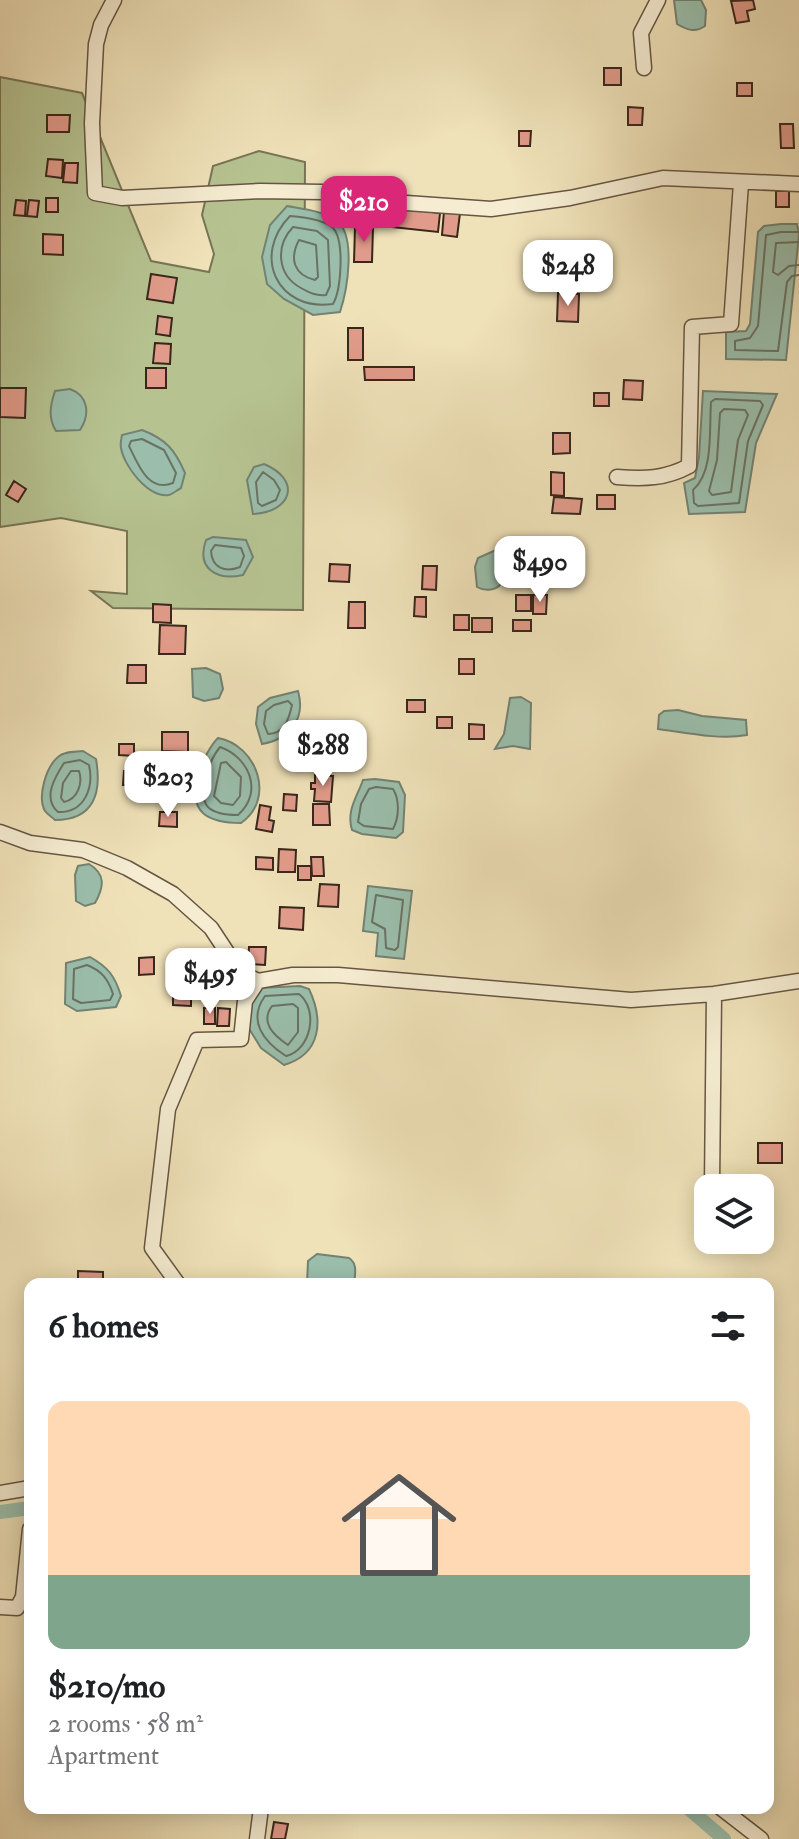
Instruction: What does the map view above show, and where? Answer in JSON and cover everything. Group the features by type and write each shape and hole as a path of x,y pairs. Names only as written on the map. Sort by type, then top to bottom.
{"street":[{"path":"114,0 101,25 96,44 92,123 95,193 122,198 260,191 322,192 364,200 491,209 570,198 663,178 799,184"},
{"path":"644,68 641,33 658,0"},
{"path":"617,477 669,477 689,466 692,327 731,324 741,183"},
{"path":"0,832 30,843 83,850 127,868 173,894 211,928 240,972 258,981 293,975 338,975 631,1000 714,994 799,981"},
{"path":"174,1278 152,1248 168,1109 197,1040 241,1039 245,1001 258,981"},
{"path":"712,1174 714,994"},
{"path":"0,1493 24,1489"},
{"path":"0,1607 17,1608 24,1587"},
{"path":"257,1839 260,1814"},
{"path":"729,1814 761,1839"}],"shaded area":[{"path":"0,77 82,93 151,261 209,272 214,254 202,215 213,166 259,151 305,162 303,610 113,608 91,591 127,594 127,531 61,518 0,527"}],"water":[{"path":"674,0 701,0 706,10 705,26 691,30 677,24"},
{"path":"287,206 325,214 342,227 348,264 340,312 313,315 284,299 267,284 262,257 270,225"},
{"path":"797,224 799,235 786,360 726,359 726,332 746,331 750,324 758,232 764,226"},
{"path":"70,389 84,401 85,418 80,430 56,431 51,412 55,391"},
{"path":"703,391 777,394 756,443 745,512 689,514 684,483 695,478"},
{"path":"142,430 169,446 185,473 181,488 161,495 145,486 132,472 123,455 122,435"},
{"path":"264,464 284,478 288,486 287,494 277,508 253,514 247,480 254,467"},
{"path":"213,537 246,540 253,557 243,575 224,576 206,565 206,540"},
{"path":"496,550 501,572 500,585 486,590 477,587 475,567 478,558"},
{"path":"206,668 220,674 223,689 219,698 204,701 193,697 192,669"},
{"path":"298,691 300,710 294,726 281,738 262,744 256,724 258,707 270,698"},
{"path":"521,697 531,703 530,749 513,746 495,749 504,734 510,698"},
{"path":"678,710 702,716 746,720 747,735 715,736 658,729 659,715 664,711"},
{"path":"218,738 243,751 257,774 258,801 252,813 241,823 212,819 198,806 198,775 207,753"},
{"path":"83,751 96,759 96,793 87,810 68,819 55,820 43,805 42,790 47,775 60,755"},
{"path":"363,780 399,782 405,795 403,832 396,838 352,830 351,810"},
{"path":"89,864 101,877 102,886 95,903 85,906 76,901 75,875 78,866"},
{"path":"368,886 412,891 404,959 376,956 378,933 363,931"},
{"path":"90,957 106,968 116,983 121,996 116,1007 77,1011 65,1004 66,963"},
{"path":"300,986 309,989 314,1001 316,1035 306,1053 284,1065 261,1048 248,1027 251,1005 258,988"},
{"path":"317,1254 349,1258 355,1266 355,1278 307,1278 308,1261"}],"building":[{"path":"753,0 755,9 747,11 749,21 736,23 731,1"},
{"path":"604,68 621,68 621,85 604,85"},
{"path":"737,83 752,83 752,96 737,96"},
{"path":"628,107 643,108 642,125 628,125"},
{"path":"47,115 70,115 69,132 47,132"},
{"path":"780,124 793,124 794,148 781,148"},
{"path":"519,131 531,131 530,146 519,146"},
{"path":"48,159 63,160 62,178 46,176"},
{"path":"65,163 78,163 77,183 63,182"},
{"path":"776,191 789,191 789,207 776,207"},
{"path":"46,198 58,198 58,212 46,212"},
{"path":"16,200 26,201 25,216 14,215"},
{"path":"29,200 39,201 37,217 27,216"},
{"path":"357,203 440,213 438,232 355,223"},
{"path":"444,211 460,213 457,237 442,235"},
{"path":"355,227 373,227 372,262 354,262"},
{"path":"43,234 63,235 63,255 43,254"},
{"path":"151,274 177,278 173,303 147,299"},
{"path":"558,293 579,294 578,322 557,321"},
{"path":"158,316 172,318 170,336 156,334"},
{"path":"348,328 363,328 363,360 348,360"},
{"path":"155,343 171,344 170,364 153,363"},
{"path":"364,367 414,367 414,380 365,380"},
{"path":"146,368 166,368 166,388 146,388"},
{"path":"624,380 643,381 642,400 623,399"},
{"path":"0,388 26,388 25,418 0,417"},
{"path":"594,393 609,393 609,406 594,406"},
{"path":"553,433 570,433 570,453 553,454"},
{"path":"551,472 564,473 564,496 551,495"},
{"path":"14,481 26,489 18,502 6,495"},
{"path":"597,495 615,495 615,509 597,509"},
{"path":"554,497 582,499 580,514 552,513"},
{"path":"536,557 548,557 548,573 536,573"},
{"path":"330,564 350,565 349,582 329,581"},
{"path":"423,566 437,566 436,590 422,589"},
{"path":"516,595 531,595 531,611 516,611"},
{"path":"533,595 547,595 546,614 533,614"},
{"path":"415,597 426,597 426,617 414,616"},
{"path":"349,602 365,602 365,628 348,628"},
{"path":"153,604 171,605 171,623 153,622"},
{"path":"454,615 469,615 469,630 454,630"},
{"path":"472,618 492,618 492,632 472,632"},
{"path":"513,620 531,620 531,631 513,631"},
{"path":"160,625 186,626 185,654 159,654"},
{"path":"459,659 474,659 474,674 459,674"},
{"path":"128,665 146,665 146,683 127,683"},
{"path":"407,700 425,700 425,712 407,712"},
{"path":"437,717 452,717 452,728 437,728"},
{"path":"469,724 484,725 484,739 469,739"},
{"path":"162,732 188,732 188,752 162,751"},
{"path":"119,744 134,744 134,756 119,755"},
{"path":"175,757 188,757 187,775 174,775"},
{"path":"124,771 135,772 135,785 123,785"},
{"path":"315,775 333,776 331,802 314,801 315,789 311,789 311,783 315,783"},
{"path":"284,794 297,795 296,811 283,810"},
{"path":"313,804 329,804 330,825 313,825"},
{"path":"260,805 271,807 269,820 274,821 272,832 256,829"},
{"path":"160,812 177,812 177,827 159,826"},
{"path":"279,849 296,850 295,872 278,872"},
{"path":"256,857 273,858 273,870 256,869"},
{"path":"311,857 323,857 324,876 312,876"},
{"path":"298,866 311,866 311,880 298,880"},
{"path":"320,884 339,885 338,907 318,906"},
{"path":"280,907 304,908 303,930 279,928"},
{"path":"249,947 266,947 265,965 248,964"},
{"path":"154,957 154,974 139,975 139,958"},
{"path":"173,994 191,995 191,1006 173,1005"},
{"path":"204,1008 215,1008 215,1024 204,1024"},
{"path":"218,1008 230,1009 229,1026 217,1026"},
{"path":"758,1143 782,1143 782,1163 758,1163"},
{"path":"78,1271 103,1272 103,1278 78,1278"},
{"path":"274,1822 288,1824 285,1839 271,1839"}],"waterway":[{"path":"0,1512 24,1509"},
{"path":"695,1814 724,1839"}]}
